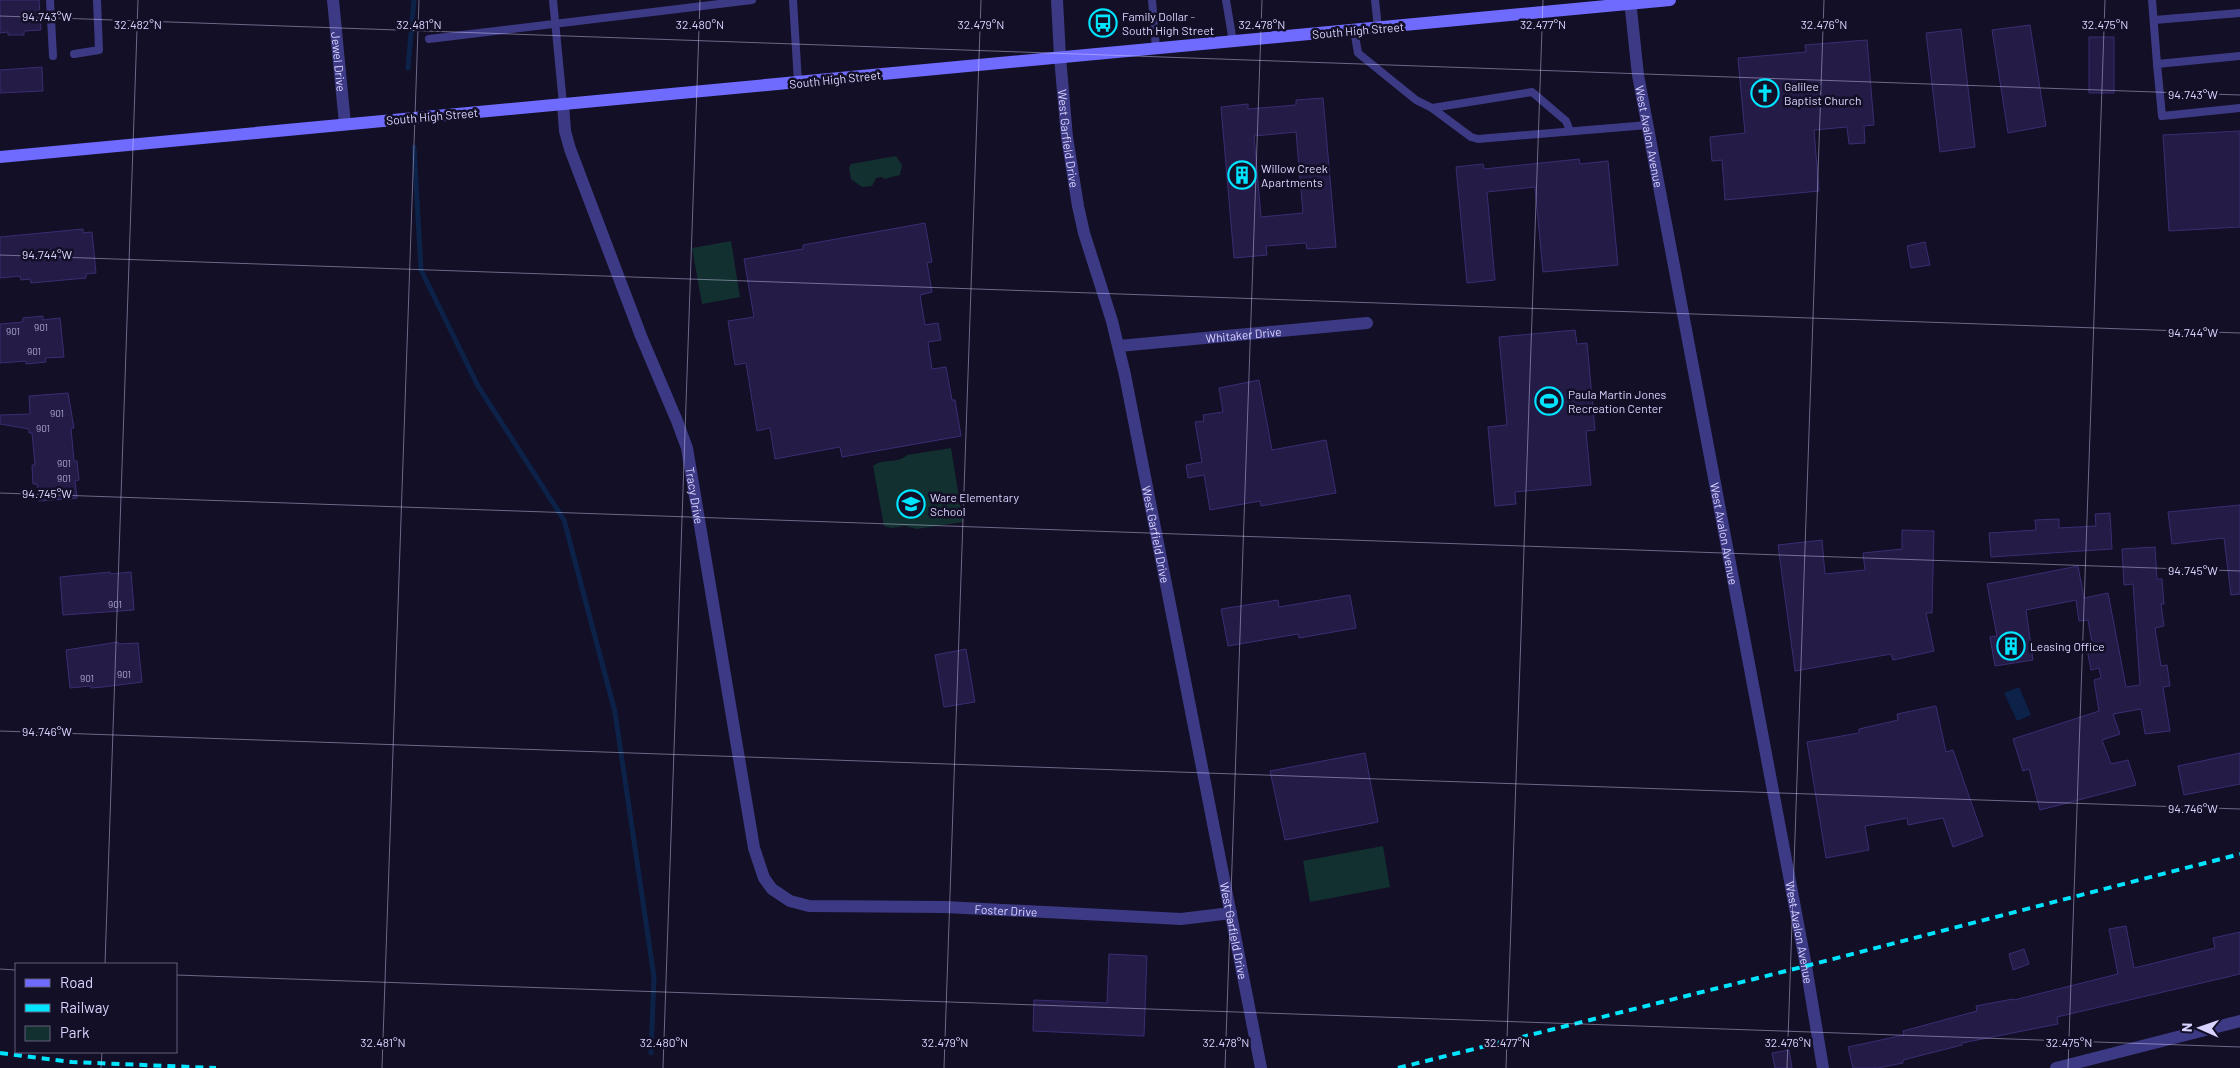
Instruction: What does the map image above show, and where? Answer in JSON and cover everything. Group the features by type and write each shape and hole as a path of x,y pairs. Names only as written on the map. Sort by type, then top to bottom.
{"main road":[{"name":"South High Street","path":"0,157 1233,42 1630,2 1670,0"}],"street":[{"name":"Jewel Drive","path":"333,0 345,124"},
{"name":"West Garfield Drive","path":"1057,0 1067,138 1078,206 1084,233 1119,346 1261,1068"},
{"name":"West Avalon Avenue","path":"1630,2 1635,56 1806,966 1823,1068"},
{"name":"Tracy Drive","path":"563,104 565,131 570,149 686,448 754,848 764,878 772,889 783,897"},
{"name":"Whitaker Drive","path":"1119,346 1368,323"},
{"name":"Foster Drive","path":"783,897 799,904 820,907 945,908 1181,919 1230,913"},
{"path":"2060,1068 2240,1021"}],"lane":[{"path":"50,0 53,56"},
{"path":"74,54 99,50 97,0"},
{"path":"554,0 563,104"},
{"path":"429,39 752,0"},
{"path":"793,0 798,82"},
{"path":"1152,0 1156,49"},
{"path":"1226,0 1233,42"},
{"path":"1375,0 1378,28"},
{"path":"2152,0 2162,116 2240,108"},
{"path":"2154,20 2240,13"},
{"path":"1354,30 1358,53 1416,100 1432,108 1471,137 1478,139 1648,125"},
{"path":"2157,64 2240,56"},
{"path":"1432,108 1532,92 1566,121 1570,132"}],"green space":[{"path":"896,156 902,165 900,175 884,179 882,177 876,178 872,186 862,187 851,179 849,168 851,164"},
{"path":"731,241 740,297 702,304 692,248"},
{"path":"951,448 963,522 917,529 905,526 891,528 884,526 873,466 881,462 903,458 907,455"},
{"path":"1383,846 1390,887 1310,902 1303,861"}],"water":[{"path":"2019,687 2031,715 2017,721 2004,693"}],"building":[{"path":"0,0 39,0 41,30 24,31 24,35 8,35 8,32 0,33"},
{"path":"2030,25 2046,126 2008,133 1992,30"},
{"path":"1961,29 1975,147 1940,152 1926,33"},
{"path":"2089,37 2114,37 2114,93 2089,93"},
{"path":"1867,40 1874,125 1864,126 1865,143 1849,144 1847,127 1814,130 1819,191 1725,200 1722,160 1712,161 1710,137 1745,133 1738,58 1806,52 1805,45"},
{"path":"42,67 43,91 0,93 0,70"},
{"name":"Willow Creek Apartments","path":"1323,98 1336,247 1307,249 1306,243 1266,246 1267,255 1234,258 1221,107 1248,104 1248,109 1296,105 1296,100","holes":["1296,132 1303,213 1261,217 1254,136"]},
{"path":"2240,131 2240,227 2169,231 2163,135"},
{"path":"1579,159 1580,164 1608,161 1618,265 1543,272 1535,187 1487,192 1495,280 1467,283 1456,167 1483,164 1484,169"},
{"path":"925,223 932,262 927,263 932,292 920,295 925,325 938,323 941,340 928,342 932,369 946,367 952,400 955,400 961,436 842,457 840,447 775,459 770,428 757,431 746,363 735,365 728,321 754,317 744,259 803,249 803,245"},
{"path":"83,229 83,233 92,232 96,273 86,274 86,278 31,283 30,279 21,280 20,276 0,278 0,237"},
{"path":"1925,242 1930,265 1911,268 1907,246"},
{"path":"43,316 43,320 60,318 64,357 45,358 46,362 26,364 26,361 0,363 0,324 23,322 23,318"},
{"name":"Paula Martin Jones Recreation Center","path":"1575,330 1577,344 1587,343 1595,430 1586,431 1591,485 1515,492 1516,504 1495,506 1488,427 1507,425 1499,337"},
{"path":"1259,380 1272,450 1326,440 1336,493 1261,506 1260,501 1210,510 1204,475 1188,478 1186,465 1202,462 1195,422 1204,421 1203,415 1223,412 1219,388"},
{"path":"68,393 74,428 71,428 74,461 77,461 79,480 75,481 77,498 39,501 37,484 33,484 32,465 35,465 32,433 29,433 29,429 0,424 0,415 30,414 29,396"},
{"path":"2240,505 2240,594 2231,595 2224,538 2172,544 2168,512"},
{"path":"2110,513 2112,549 1991,557 1989,533 2036,530 2035,520 2059,519 2059,528 2096,526 2095,514"},
{"path":"1902,530 1934,531 1932,613 1926,613 1934,651 1893,660 1891,654 1795,671 1778,545 1822,540 1825,574 1865,570 1863,553 1902,549"},
{"path":"2155,547 2157,579 2162,579 2164,604 2161,604 2164,626 2155,628 2161,666 2167,665 2170,686 2163,687 2170,731 2145,734 2141,709 2113,714 2120,734 2102,740 2111,764 2128,760 2136,785 2040,810 2029,769 2023,771 2013,739 2099,711 2094,680 2101,678 2099,668 2091,670 2087,649 2093,648 2088,620 2079,621 2076,600 2026,610 2033,660 1995,666 1990,637 1997,636 1987,584 2078,566 2084,598 2108,593 2126,687 2140,685 2133,584 2124,585 2122,549"},
{"path":"110,572 111,574 131,572 134,610 63,615 60,577"},
{"path":"1350,595 1356,628 1299,638 1298,634 1228,646 1221,609 1278,600 1279,607"},
{"path":"118,642 118,644 138,643 142,682 91,688 91,686 70,688 66,650"},
{"path":"966,649 975,702 944,707 935,655"},
{"path":"1936,706 1946,752 1953,750 1983,836 1953,847 1943,818 1908,825 1907,818 1865,826 1869,850 1826,858 1807,742 1859,733 1859,729 1898,720 1897,714"},
{"path":"1365,753 1378,822 1285,840 1270,771"},
{"path":"2240,753 2240,784 2184,795 2178,766"},
{"path":"2126,926 2134,968 2215,948 2213,938 2240,932 2240,974 2057,1017 2058,1024 1962,1043 1962,1045 1903,1060 1903,1063 1878,1068 1853,1068 1848,1047 1904,1035 1903,1031 1977,1011 1976,1006 2014,1000 2118,974 2109,929"},
{"path":"2024,949 2029,964 2013,970 2009,954"},
{"path":"1109,954 1147,956 1144,1036 1033,1031 1034,1000 1107,1003"},
{"path":"1789,1050 1792,1068 1775,1068 1772,1053"}],"waterway":[{"path":"408,68 414,0"},
{"path":"414,147 421,270 478,386 564,520 615,712 654,977 651,1053"}],"railway":[{"path":"1398,1068 1806,966 2240,854"},
{"path":"0,1053 72,1062 216,1068"}],"place":[{"name":"Family Dollar - South High Street","path":"1103,23"},
{"name":"Galilee Baptist Church","path":"1765,93"},
{"name":"Willow Creek Apartments","path":"1242,175"},
{"name":"Paula Martin Jones Recreation Center","path":"1549,401"},
{"name":"Ware Elementary School","path":"911,504"},
{"name":"Leasing Office","path":"2011,646"}]}
